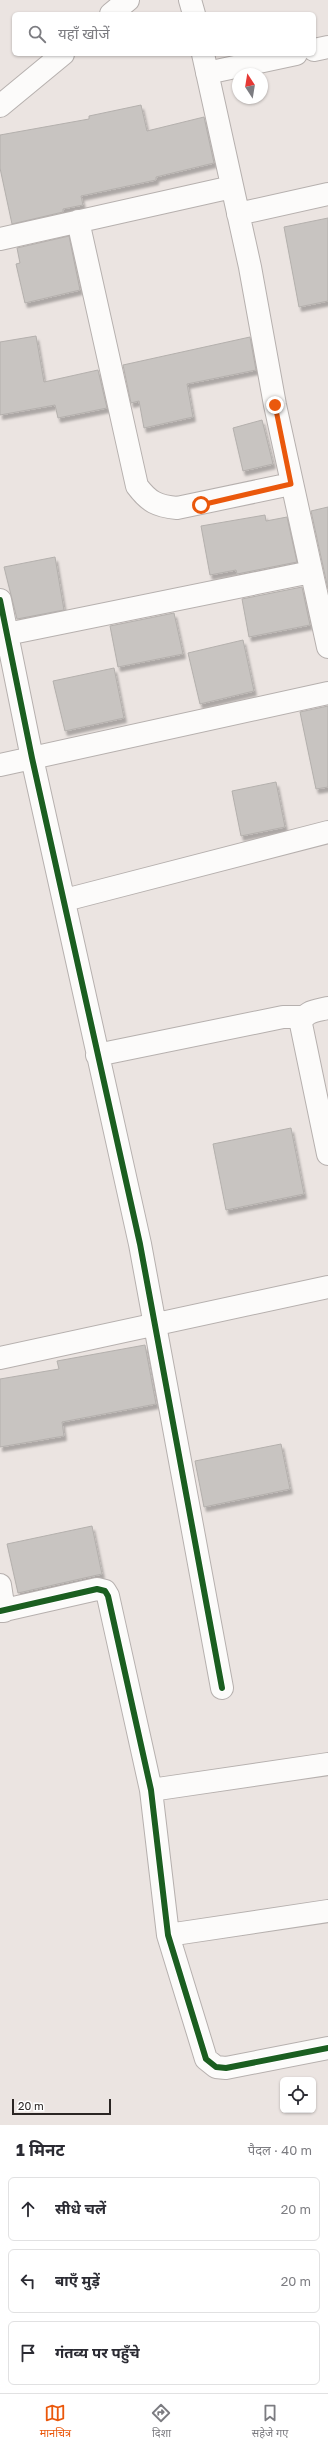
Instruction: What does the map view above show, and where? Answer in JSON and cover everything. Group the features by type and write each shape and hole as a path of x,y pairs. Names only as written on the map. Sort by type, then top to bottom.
{"street":[{"path":"113,12 128,0"},
{"path":"190,0 193,12"},
{"path":"316,50 328,47"},
{"path":"0,106 60,56"},
{"path":"278,56 205,64 238,214 291,484 328,647"},
{"path":"0,239 232,187"},
{"path":"238,214 328,194"},
{"path":"78,221 137,486 147,500 159,506 177,508 291,484"},
{"path":"7,634 310,572"},
{"path":"0,600 32,758 65,900 97,1055 140,1244 222,1688"},
{"path":"0,765 328,693"},
{"path":"65,900 328,832"},
{"path":"97,1055 283,1017 302,1017 308,1013 328,1008"},
{"path":"302,1017 301,1034 328,1154"},
{"path":"0,1358 155,1323 328,1287"},
{"path":"0,1585 2,1611 97,1589 105,1591 110,1602 151,1790 168,1935 206,2060 210,2064 226,2068 328,2048"},
{"path":"151,1790 328,1764"},
{"path":"168,1935 328,1911"}],"building":[{"path":"141,105 147,131 204,117 214,163 156,177 156,180 81,196 83,205 63,209 63,212 12,224 0,168 0,135 89,119 89,116"},
{"path":"328,218 328,301 299,307 284,227"},
{"path":"69,236 80,290 25,303 16,264 20,263 17,248"},
{"path":"36,336 44,382 98,370 107,408 58,418 55,405 0,415 0,342"},
{"path":"250,337 256,370 187,384 193,417 144,428 139,401 131,403 123,365"},
{"path":"262,420 273,464 243,471 233,428"},
{"path":"328,507 328,589 311,511"},
{"path":"265,515 266,521 287,517 297,562 237,574 236,570 210,575 201,526"},
{"path":"55,557 64,610 17,619 4,567"},
{"path":"302,587 310,625 249,637 242,599"},
{"path":"174,613 183,654 118,667 110,626"},
{"path":"243,640 254,691 200,704 188,653"},
{"path":"114,668 124,718 65,731 53,681"},
{"path":"328,706 328,787 316,789 300,712"},
{"path":"276,782 285,827 241,836 232,791"},
{"path":"291,1128 304,1194 226,1210 213,1144"},
{"path":"145,1345 156,1404 62,1422 64,1436 0,1447 0,1379 59,1369 57,1361"},
{"path":"281,1444 290,1489 204,1507 195,1461"},
{"path":"92,1526 102,1574 18,1593 7,1544"}],"cycle path":[{"path":"0,600 32,758 140,1244 222,1688"},
{"path":"0,1611 97,1589 105,1591 108,1596 151,1790 168,1935 206,2059 216,2067 226,2068 328,2048"}],"route":[{"path":"201,505 291,484 275,405"}]}
